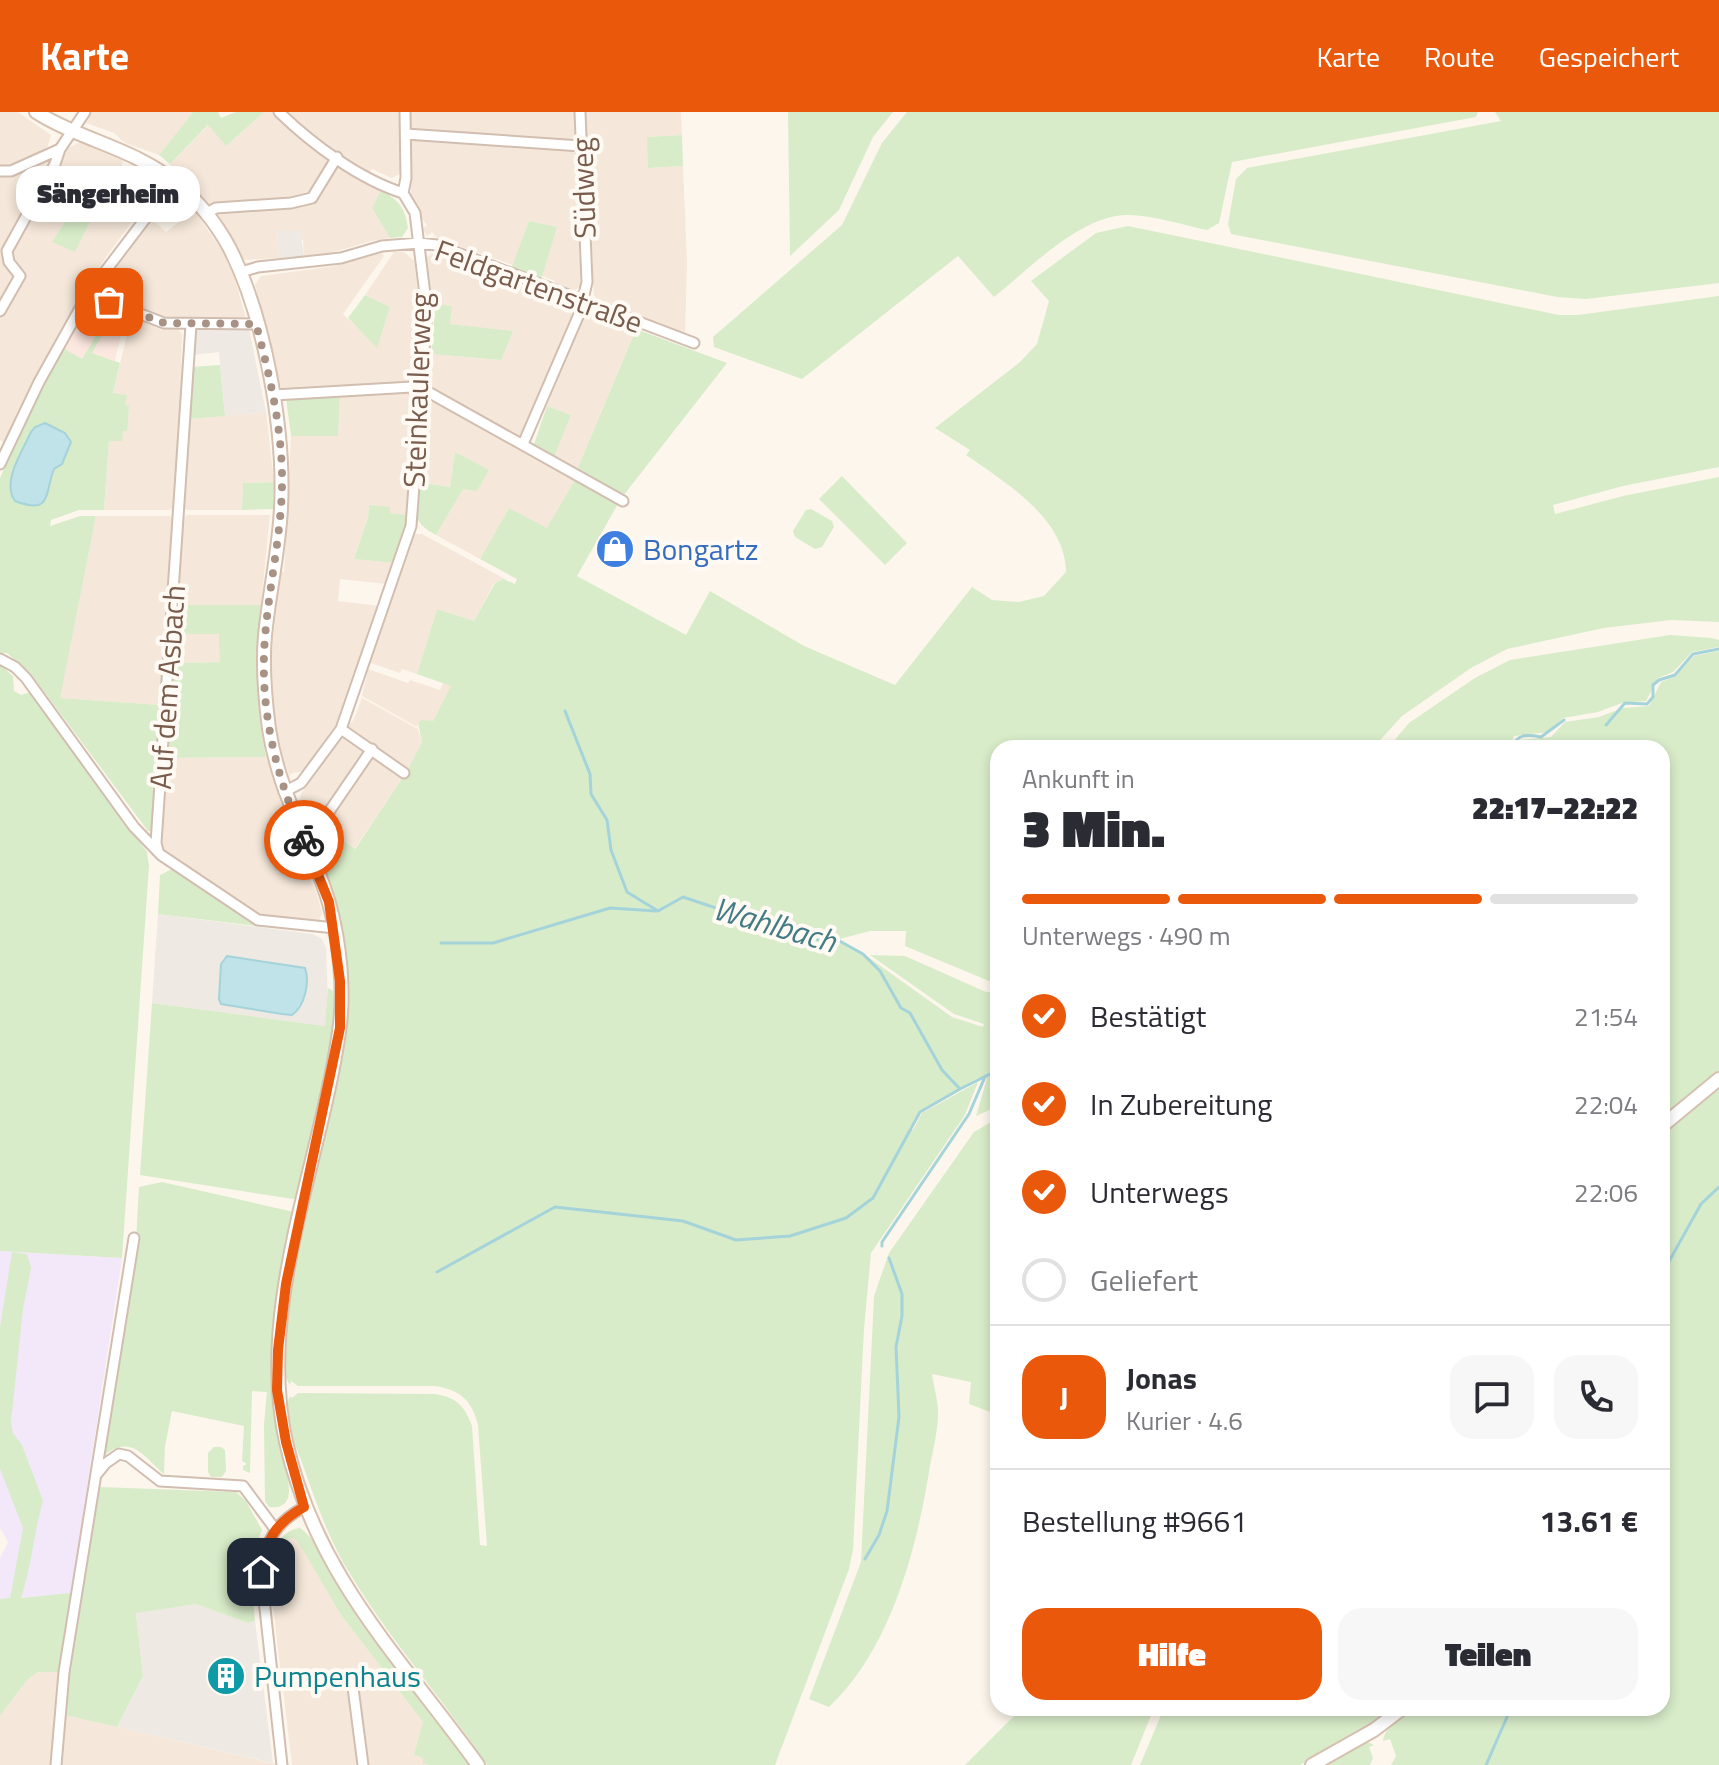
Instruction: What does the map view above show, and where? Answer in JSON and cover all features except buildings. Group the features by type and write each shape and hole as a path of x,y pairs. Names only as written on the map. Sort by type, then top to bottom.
{"main road":[{"path":"36,112 73,132 142,160 174,181 207,213 227,242 241,272 256,324 274,395 281,453 281,512 264,639 264,687 270,733 284,792 322,882 335,928 340,981 340,1028 286,1284 277,1390 286,1442 304,1507 333,1568 381,1638 478,1765"},
{"path":"1670,1119 1719,1079"},
{"path":"1312,1765 1392,1716"}],"street":[{"path":"0,311 20,276 9,262 7,251 55,164 60,149 85,112"},
{"path":"279,112 309,140 386,187 403,193 406,178 405,112"},
{"name":"Südweg","path":"523,444 583,300 587,282 580,112"},
{"path":"406,134 581,146"},
{"path":"0,171 11,171 60,149"},
{"path":"207,213 216,208 291,203 312,198 337,157"},
{"path":"0,464 39,382 88,294 174,181"},
{"name":"Steinkaulerweg","path":"284,792 301,783 341,729 411,526 427,311 415,213 403,193"},
{"name":"Feldgartenstraße","path":"241,272 258,267 341,258 382,246 437,245 694,343"},
{"path":"88,294 158,322 256,324"},
{"name":"Auf dem Asbach","path":"158,851 156,843 191,325"},
{"path":"274,395 421,388 623,501"},
{"path":"0,659 26,678 134,827 158,851 258,920 335,928"},
{"path":"341,729 404,773"},
{"path":"322,822 372,749"},
{"path":"56,1765 64,1672 134,1238"},
{"path":"96,1476 106,1463 119,1454 128,1456 160,1481 243,1486 275,1529"},
{"path":"282,1765 261,1572 266,1546 275,1529 289,1515 304,1507"},
{"path":"352,1680 363,1765"}],"shaded area":[{"path":"0,112 18,112 51,135 48,146 7,169 0,168"},
{"path":"92,112 193,112 159,155 125,143 114,133 86,123"},
{"path":"264,112 272,112 303,142 329,158 330,164 313,192 306,197 209,205 170,164 209,125 226,146"},
{"path":"285,112 400,112 401,173 392,178 372,169 370,172 315,139"},
{"path":"409,112 574,112 575,140 413,130 409,126"},
{"path":"585,112 681,112 682,135 648,137 648,168 683,166 687,263 685,336 606,305 594,296"},
{"path":"414,138 571,149 575,153 581,286 563,291 554,285 555,281 542,276 556,227 529,221 513,265 437,238 432,232 427,236 422,229 427,225 420,217 411,195 409,141"},
{"path":"80,142 123,161 116,184 121,188 118,200 136,216 83,289 4,443 0,440 0,319 23,276 13,258 13,249 66,149"},
{"path":"44,158 51,163 3,251 4,260 14,277 0,303 0,176"},
{"path":"341,165 381,190 372,208 390,238 331,253 304,256 303,240 277,231 279,258 244,260 216,214 313,201 334,167"},
{"path":"194,210 223,252 246,318 173,318 101,293 99,287 103,279 151,218 166,232"},
{"path":"300,230 304,256 279,258 277,231"},
{"path":"394,252 404,252 414,261 422,325 418,378 413,383 324,386 283,391 255,285 261,276 335,266 382,253 384,256 343,314 377,347 390,307 365,295"},
{"path":"432,253 572,305 574,313 524,435 515,437 431,390 431,354 500,360 512,332 450,324 451,306 430,303 425,259"},
{"path":"89,302 122,312 124,320 115,361 92,353 86,362 61,347"},
{"path":"593,309 637,326 577,470 553,458 571,415 547,406 584,315"},
{"path":"135,319 162,328 177,328 182,334 174,506 170,510 104,510 109,440 127,431 125,405 113,394 130,321"},
{"path":"199,329 249,329 266,412 225,416 219,352 193,355 195,332"},
{"path":"412,392 416,399 407,515 390,513 390,508 369,505 368,518 354,559 393,563 386,584 340,579 338,601 379,606 336,728 303,771 290,774 291,780 275,720 271,660 280,572 284,572 291,436 338,436 340,395"},
{"path":"434,400 576,478 547,529 509,508 480,559 436,535 463,489 455,452 450,487 418,482 424,409"},
{"path":"266,412 274,482 243,483 242,510 187,510 184,507 190,419"},
{"path":"187,515 270,515 261,605 177,605 183,519"},
{"path":"96,516 170,516 173,519 161,705 59,698"},
{"path":"415,534 422,534 507,580 494,583 474,621 437,609 417,674 402,669 400,673 368,662"},
{"path":"176,634 220,634 220,662 173,663"},
{"path":"368,669 440,690 443,683 452,685 433,721 418,723 417,727 362,696"},
{"path":"362,698 418,729 422,742 407,771 348,727"},
{"path":"345,735 367,750 310,833 298,804 301,794"},
{"path":"372,753 404,776 354,849 322,827"},
{"path":"266,757 298,854 316,891 322,913 318,923 260,915 162,848 167,758"},
{"path":"158,914 313,934 322,939 326,948 328,1000 325,1026 152,1003"},
{"path":"0,1251 122,1258 71,1593 67,1595 0,1599 0,1558 8,1542 0,1528"},
{"path":"290,1536 303,1547 341,1615 423,1722 415,1755 424,1758 423,1763 429,1765 292,1765 270,1582 277,1559"},
{"path":"196,1604 248,1623 255,1621 273,1763 117,1727 143,1676 136,1612"},
{"path":"38,1672 64,1672 66,1715 281,1765 0,1765 0,1716 27,1680"}],"green space":[{"path":"193,112 218,112 221,118 236,112 264,112 226,146 208,125 170,164 159,155"},
{"path":"788,112 893,112 873,137 839,210 790,256"},
{"path":"907,112 1478,112 1476,117 1232,162 1219,223 1207,230 1148,217 1110,217 1093,223 1057,245 994,297 958,256 802,379 714,347 713,337 842,225 882,143"},
{"path":"1495,112 1719,112 1719,283 1586,299 1557,297 1231,234 1228,224 1236,179 1247,168 1501,121"},
{"path":"682,135 683,166 648,168 647,137"},
{"path":"381,190 397,201 403,210 408,228 402,237 390,238 372,208"},
{"path":"81,197 97,207 75,252 52,242"},
{"path":"529,221 557,227 541,280 511,269"},
{"path":"1128,226 1559,315 1719,296 1719,467 1623,486 1553,505 1555,514 1623,496 1719,477 1719,622 1671,620 1604,628 1507,649 1471,668 1402,716 1380,740 990,740 990,981 905,946 906,931 870,931 836,940 868,957 952,1017 983,1027 984,1024 954,1014 870,955 905,956 990,992 990,1110 976,1116 987,1079 978,1078 919,1111 909,1129 913,1130 922,1113 978,1082 965,1115 871,1253 864,1328 853,1550 849,1569 775,1765 487,1765 384,1625 344,1564 317,1505 288,1420 290,1396 292,1398 298,1393 435,1394 454,1400 463,1408 472,1426 480,1545 487,1546 478,1425 464,1398 451,1390 435,1386 298,1386 291,1381 290,1385 285,1364 286,1327 293,1280 341,1053 344,1023 342,940 331,888 310,833 317,823 355,849 407,771 422,742 418,723 422,720 433,721 451,686 417,674 437,609 474,621 495,583 503,579 515,584 517,579 480,559 509,508 547,528 576,478 619,502 577,576 686,635 710,591 804,646 895,685 972,587 992,600 1019,602 1044,596 1066,572 1056,535 1031,504 966,455 970,450 935,428 1019,363 1037,344 1049,301 1031,281 1096,233"},
{"path":"365,295 390,307 377,348 348,318"},
{"path":"430,303 452,306 450,324 513,331 501,360 431,354 434,321"},
{"path":"97,325 105,330 92,353 120,363 113,393 127,395 127,431 123,431 122,441 109,441 104,510 79,510 51,520 50,526 80,516 96,516 60,698 161,705 152,831 148,831 31,674 7,653 0,653 0,478 11,453 8,451 61,347 82,359 97,334 93,332"},
{"path":"636,329 727,363 623,496 577,470"},
{"path":"220,365 225,416 190,419 192,367"},
{"path":"340,395 338,436 291,436 286,398"},
{"path":"547,406 571,415 554,457 534,444"},
{"path":"455,452 489,470 477,491 463,489 436,535 422,525 416,514 418,482 450,487"},
{"path":"842,476 907,543 885,565 819,499"},
{"path":"274,482 273,509 242,510 243,483"},
{"path":"369,505 390,507 390,513 407,515 393,563 354,559 368,518"},
{"path":"811,509 832,521 834,527 822,547 815,549 795,537 793,531 806,510"},
{"path":"177,605 261,605 257,681 266,757 167,758 173,663 220,662 219,634 176,634"},
{"path":"1670,635 1719,640 1719,647 1692,652 1673,672 1658,678 1646,701 1622,703 1598,712 1563,718 1549,732 1514,736 1513,740 1395,740 1409,723 1475,678 1510,660"},
{"path":"1719,651 1719,1072 1670,1112 1670,740 1518,740 1551,737 1565,722 1599,717 1623,708 1649,706 1661,682 1676,676 1694,656"},
{"path":"0,665 13,676 14,691 21,695 30,692 147,852 149,866 122,1258 0,1251"},
{"path":"172,869 256,926 158,914 160,875"},
{"path":"328,988 333,991 335,1015 330,1050 297,1198 140,1175 152,1003 325,1026"},
{"path":"1719,1086 1719,1765 1391,1765 1396,1756 1390,1739 1383,1741 1384,1736 1402,1716 1670,1716 1670,1126"},
{"path":"990,1123 990,1412 969,1404 971,1382 932,1374 938,1407 937,1430 909,1563 885,1627 869,1656 851,1683 829,1707 809,1699 861,1562 874,1296 889,1253 974,1132"},
{"path":"162,1182 294,1212 275,1341 276,1419 289,1489 285,1503 279,1507 269,1507 265,1501 264,1424 267,1392 252,1391 250,1473 243,1470 247,1464 242,1461 244,1426 172,1411 165,1446 164,1474 130,1447 114,1449 104,1455 135,1258 139,1187"},
{"path":"12,1252 27,1254 31,1268 23,1309 11,1422 43,1501 21,1598 71,1593 82,1595 99,1487 236,1492 246,1501 262,1530 253,1563 255,1621 248,1623 196,1604 136,1613 143,1676 117,1727 65,1715 63,1672 38,1672 27,1680 0,1716 0,1599 10,1598 23,1528 0,1469 0,1327"},
{"path":"214,1447 225,1450 226,1471 222,1477 211,1477 208,1453"},
{"path":"300,1528 315,1545 365,1628 471,1765 429,1765 423,1763 423,1758 414,1755 423,1722 341,1615 297,1540 290,1537 277,1559 270,1582 266,1581 271,1556 279,1541 291,1530"},
{"path":"1014,1716 1151,1716 1131,1765 965,1765"},
{"path":"1161,1716 1386,1716 1300,1765 1140,1765"},
{"path":"1367,1742 1374,1745 1369,1747 1373,1758 1370,1765 1324,1765"}],"water":[{"path":"45,423 65,433 71,442 62,464 54,469 45,500 35,506 27,505 15,501 10,485 31,432"},
{"path":"227,956 305,968 307,980 300,1006 292,1015 221,1004 221,964"}],"waterway":[{"name":"Wahlbach","path":"1606,725 1625,703 1647,704 1653,697 1653,685 1675,675 1693,654 1719,649"},
{"name":"Wahlbach","path":"565,711 590,774 591,794 607,820 611,850 627,892 658,911 683,897 788,932 794,924 820,941 836,939 863,954 880,971 901,1008 910,1013 942,1070 960,1089 990,1074"},
{"name":"Wahlbach","path":"1516,740 1527,735 1541,737 1564,720"},
{"path":"441,943 493,943 610,908 656,911"},
{"path":"882,1246 969,1114 984,1079"},
{"path":"437,1272 555,1207 683,1221 736,1240 790,1236 846,1218 873,1198 920,1112 960,1089"},
{"path":"1670,1260 1701,1204 1719,1187"},
{"path":"865,1559 879,1535 887,1511 899,1417 896,1347 902,1316 902,1294 889,1258"},
{"path":"1486,1765 1507,1716"}],"way so far":[{"path":"109,302 164,323 256,324 274,395 282,474 281,512 264,639 264,687 270,733 284,792 304,840"}],"place":[{"name":"Sängerheim","path":"109,302"},
{"name":"Bongartz","path":"615,549"},
{"name":"Pumpenhaus","path":"226,1676"}],"route":[{"path":"261,1572 266,1546 275,1529 289,1515 304,1507 286,1442 277,1390 278,1350 286,1284 340,1028 335,928 329,902 304,840"}]}
